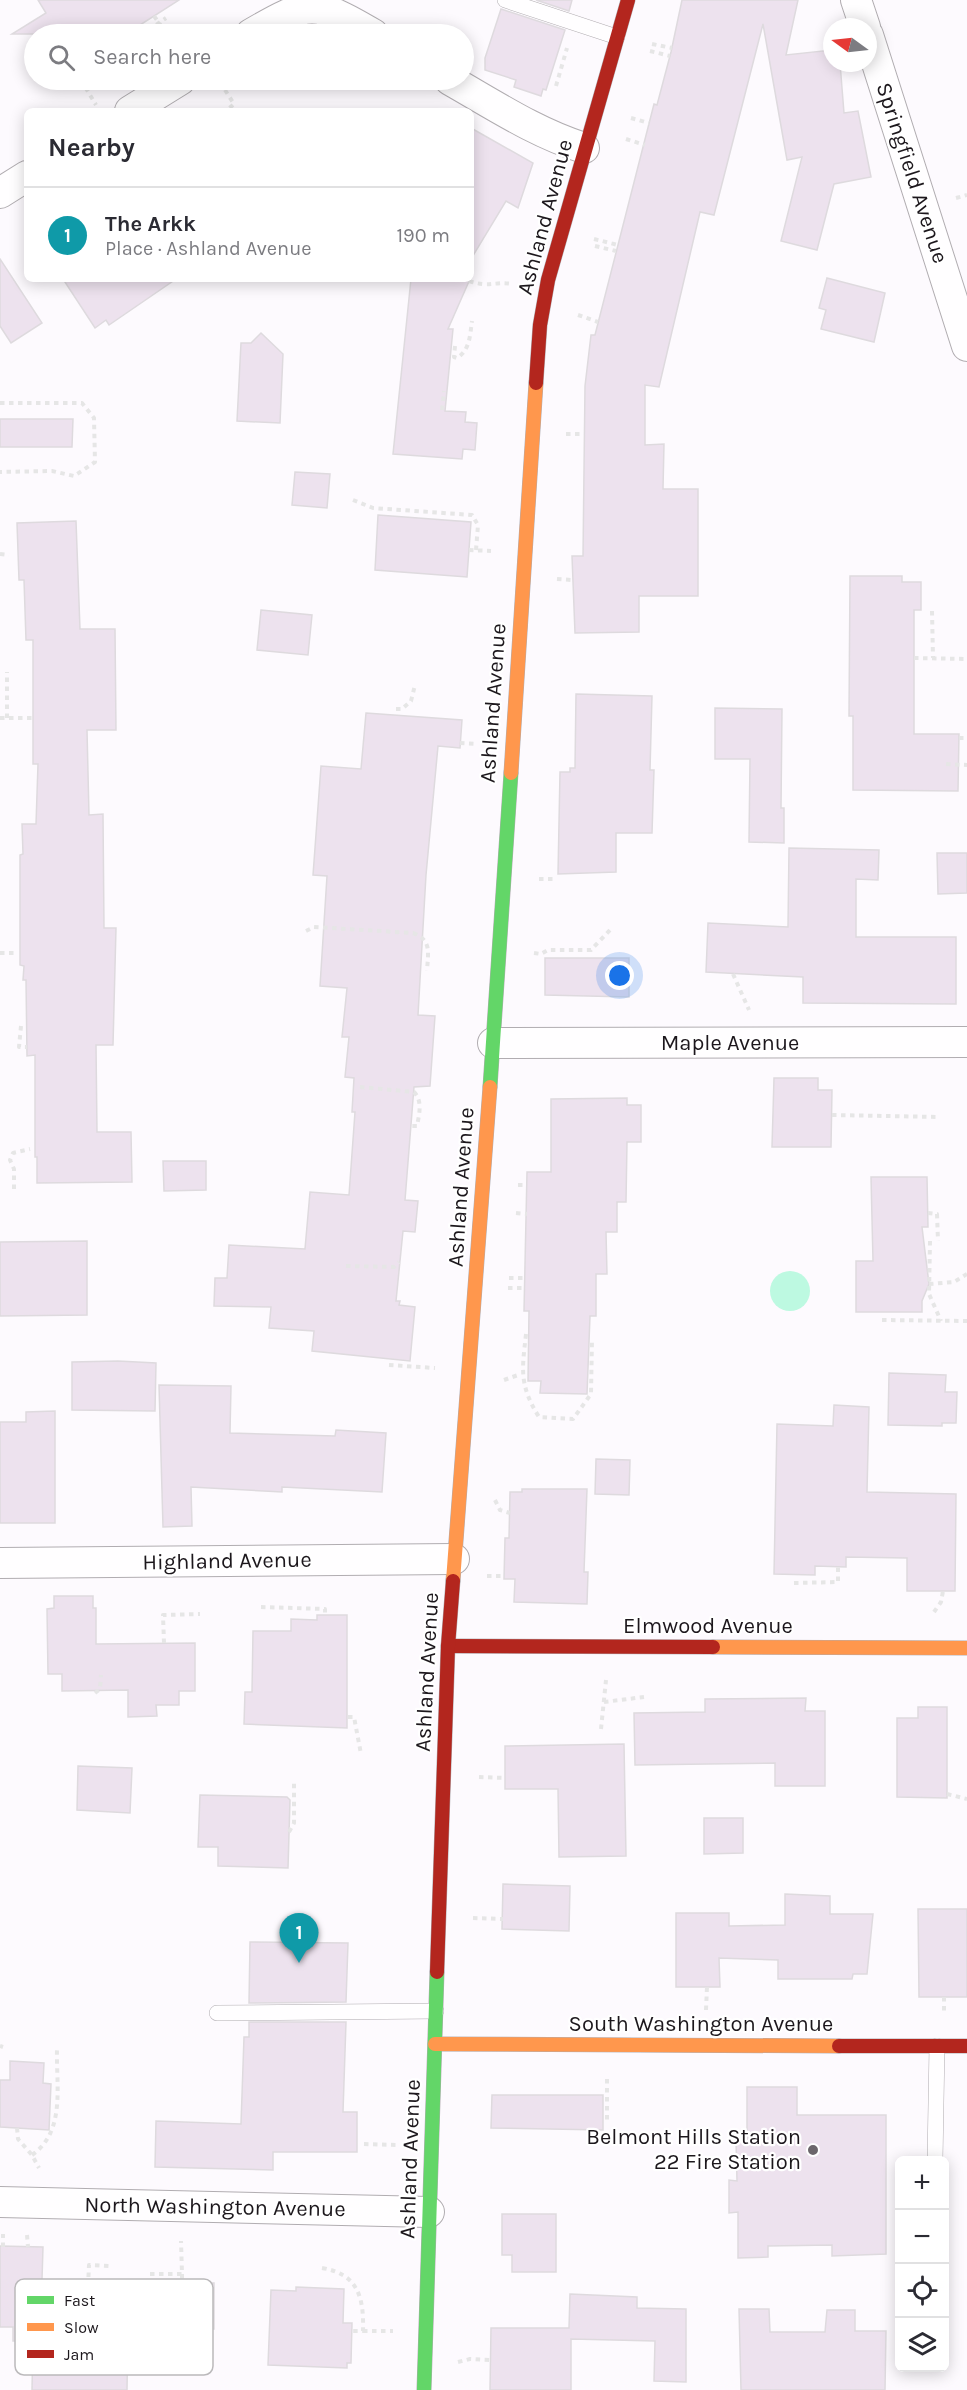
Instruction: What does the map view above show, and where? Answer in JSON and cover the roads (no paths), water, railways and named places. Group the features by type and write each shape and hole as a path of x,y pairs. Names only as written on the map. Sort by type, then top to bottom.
{"street":[{"name":"Ashland Avenue","path":"424,2390 448,1646 493,1043 540,325 545,292 584,148 628,0"},
{"path":"856,0 863,18"},
{"path":"269,24 296,9 328,4 358,24"},
{"name":"Springfield Avenue","path":"877,63 967,345"},
{"path":"135,108 164,90"},
{"path":"468,90 555,139 584,148"},
{"path":"0,193 24,178"},
{"name":"Maple Avenue","path":"493,1043 967,1042"},
{"name":"Highland Avenue","path":"0,1563 454,1559"},
{"name":"Elmwood Avenue","path":"448,1646 967,1648"},
{"name":"South Washington Avenue","path":"435,2044 967,2046"},
{"name":"North Washington Avenue","path":"0,2202 429,2211"}],"lane":[{"path":"505,0 617,37"},
{"path":"217,2013 435,2011"},
{"path":"935,2156 937,2046"}],"place":[{"name":"The Arkk","path":"299,1963"},
{"name":"Belmont Hills Station 22 Fire Station","path":"813,2150"}]}
